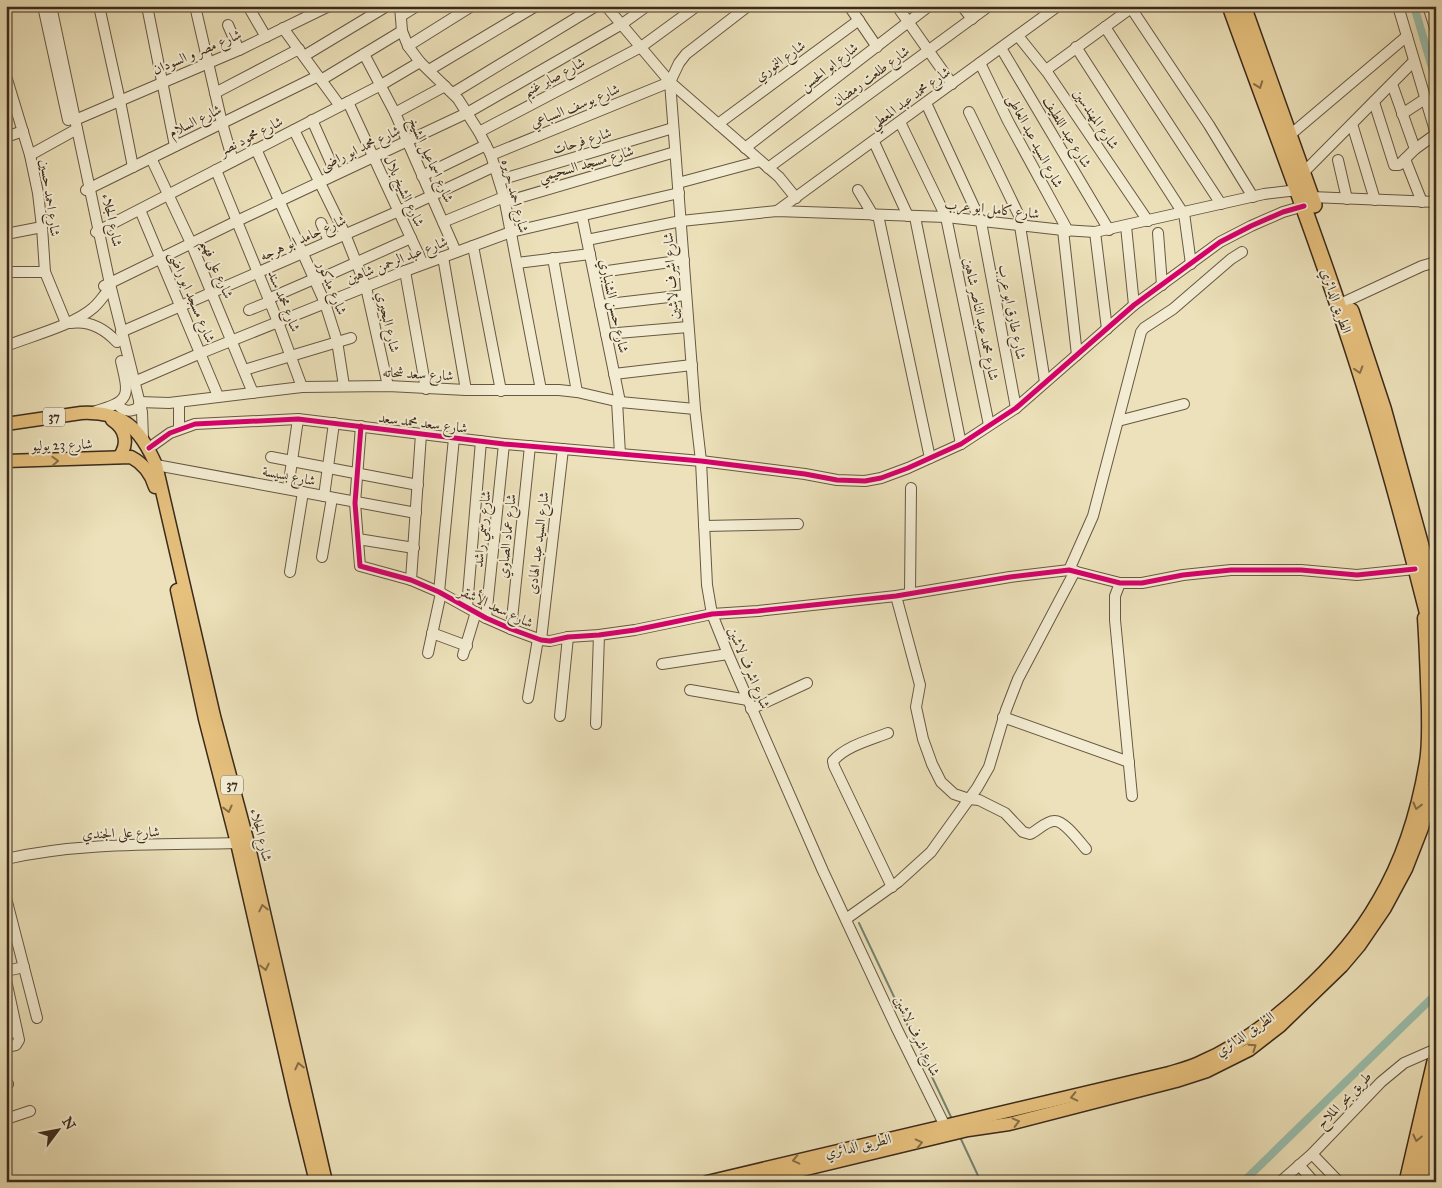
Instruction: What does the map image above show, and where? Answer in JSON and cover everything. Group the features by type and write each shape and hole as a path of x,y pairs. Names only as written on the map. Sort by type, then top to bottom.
{"highway":[{"name":"الطريق الدائري","path":"1230,6 1252,49 1290,135 1303,174 1304,198"},
{"name":"الطريق الدائري","path":"1243,6 1252,49 1304,198 1383,408 1427,573 1436,647"},
{"path":"1407,1182 1436,1057"},
{"path":"1420,1182 1436,1110"}],"main road":[{"name":"شارع 23 يوليو","path":"6,424 96,413"},
{"name":"شارع الجلاء","path":"96,413 121,420 132,428 146,444 156,465 188,620 205,719 301,1100 326,1182"},
{"path":"96,413 115,422 123,430 126,442 123,452 119,457"},
{"name":"شارع 23 يوليو","path":"6,461 119,457"},
{"name":"شارع الجلاء","path":"119,457 131,458 139,462 153,478 188,620 248,842 316,1182"},
{"name":"الطريق الدائري","path":"752,1182 966,1126 1009,1124 1176,1081 1207,1071 1249,1050 1280,1026 1336,965 1359,946 1386,908 1406,869 1428,752 1427,687 1430,600"},
{"name":"الطريق الدائري","path":"1409,848 1422,828 1436,776"},
{"name":"الطريق الدائري","path":"707,1182 948,1131"}],"street":[{"name":"شارع الجلاء","path":"43,6 74,127"},
{"name":"شارع الجلاء","path":"51,6 107,288 119,337 128,390 125,397 117,404"},
{"path":"99,6 133,167"},
{"path":"146,6 175,146"},
{"path":"195,6 207,64 233,161"},
{"path":"248,6 266,37"},
{"name":"شارع مصر و السودان","path":"30,155 120,101 239,50 329,6"},
{"path":"215,93 250,71 301,53 387,6"},
{"path":"401,11 417,6"},
{"path":"408,46 472,6"},
{"path":"429,70 536,6"},
{"path":"395,113 449,90 596,6"},
{"path":"606,6 670,82 789,188 796,198"},
{"name":"شارع محمد ابو راضى","path":"6,346 66,323 90,310 107,288 160,258 467,113 622,24 647,6"},
{"name":"شارع صابر غنيم","path":"479,132 641,47 697,6"},
{"path":"670,82 679,63 686,54 748,6"},
{"path":"849,6 877,46"},
{"path":"897,6 952,84"},
{"name":"شارع ابو الحسن","path":"745,148 929,6"},
{"path":"962,6 972,19"},
{"name":"شارع طلعت رمضان","path":"764,165 929,51 989,6"},
{"name":"شارع محمد عبد المعطي","path":"777,211 1058,6"},
{"path":"1374,102 1393,164 1397,166 1436,134 1398,6"},
{"path":"1428,6 1436,31"},
{"path":"1046,70 1132,7 1253,197"},
{"name":"شارع احمد حريره","path":"401,11 402,31 408,46 420,62 449,90 467,113 491,155 505,199 541,390"},
{"name":"شارع النموري","path":"718,124 859,20"},
{"path":"228,25 239,50"},
{"path":"1105,27 1221,204"},
{"name":"شارع الشيخ بلال","path":"284,28 320,78 344,104 373,156 423,264"},
{"name":"شارع السلام","path":"87,190 175,146 320,78 402,31"},
{"name":"شارع المهندسين","path":"1018,36 1046,70 1087,128 1148,221"},
{"path":"1290,135 1407,36"},
{"path":"1076,47 1184,213 1191,264"},
{"name":"شارع عبد اللطيف","path":"1001,48 1109,230"},
{"name":"شارع اسماعيل الشيخ","path":"364,54 395,113 456,252"},
{"name":"شارع محمود نصر","path":"97,232 381,85 420,62"},
{"path":"1303,174 1414,62"},
{"name":"شارع السيد عبد العاطى","path":"980,63 1065,231"},
{"name":"شارع احمد حسين","path":"6,76 8,90 30,155 42,227 45,272 66,323"},
{"name":"شارع اشرف لاشين","path":"670,82 688,327 695,409 702,461 707,585 712,614 750,704 846,918 897,1029 948,1131"},
{"name":"شارع يوسف السباعي","path":"491,155 670,82"},
{"path":"1392,84 1415,150"},
{"path":"1402,114 1425,99"},
{"name":"شارع طارق ابو عرب","path":"926,103 981,222 1016,408"},
{"path":"969,112 1022,226 1045,382"},
{"path":"312,120 336,174"},
{"name":"شارع محمد عبد الناصر شاهين","path":"900,122 946,218 989,425"},
{"path":"1352,124 1375,200"},
{"name":"شارع فرحات","path":"500,180 673,128"},
{"name":"شارع البحيري","path":"294,130 357,262 366,287 388,386"},
{"path":"6,137 23,131"},
{"path":"874,142 911,217 961,444"},
{"path":"422,176 486,145"},
{"name":"شارع مدكور","path":"256,149 325,303 337,341 344,386"},
{"name":"شارع مسجد السحيمي","path":"443,222 505,199 675,152"},
{"name":"شارع على فهيم","path":"151,158 191,243 253,393"},
{"path":"1405,159 1422,202"},
{"path":"1338,160 1347,198"},
{"name":"شارع عبد الرحمن شاهين","path":"134,382 405,271 511,232 582,216 764,165"},
{"name":"شارع حامد ابو هرجه","path":"119,337 181,306 399,211 495,166"},
{"name":"شارع محمد سند","path":"216,170 278,322 302,387"},
{"path":"858,190 875,215 930,458"},
{"name":"شارع كامل ابو عرب","path":"587,240 681,222 777,211 946,218 1065,231 1094,232 1275,192 1304,198"},
{"path":"1304,198 1436,202"},
{"name":"شارع سعد محمد سعد","path":"146,444 179,429 204,423 298,419 504,444 702,461 806,474 838,480 865,481 881,478 961,444 1016,408 1134,305 1220,242 1283,212 1304,198"},
{"name":"شارع مسجد ابو راضى","path":"140,210 218,396"},
{"name":"شارع حسن الشنباري","path":"582,216 614,374 618,401 620,454"},
{"path":"321,224 329,241"},
{"path":"1126,226 1134,305"},
{"path":"6,234 42,227"},
{"path":"1065,231 1077,355"},
{"path":"1094,232 1107,329"},
{"path":"1158,233 1162,285"},
{"path":"249,310 411,238"},
{"path":"473,246 502,391"},
{"path":"846,918 892,886 931,852 989,767 1003,717 1018,679 1053,615 1094,516 1141,332 1173,309 1231,259 1242,252"},
{"path":"517,263 590,254"},
{"path":"443,257 466,390"},
{"path":"553,258 577,392"},
{"path":"594,273 684,260"},
{"path":"1343,303 1422,266 1436,262"},
{"path":"405,271 426,389"},
{"path":"6,272 45,272"},
{"path":"600,304 686,295"},
{"path":"66,323 85,322 110,335 119,337"},
{"path":"606,334 688,327"},
{"name":"شارع الجلاء","path":"119,337 134,382 143,418 146,444"},
{"path":"244,370 351,338"},
{"path":"614,374 692,366"},
{"name":"شارع سعد شحاته","path":"117,404 128,411 133,410 139,404 179,402 302,387 388,386 426,389 577,392 618,401 695,409"},
{"path":"179,402 179,429"},
{"path":"96,413 117,404"},
{"path":"1118,421 1184,404"},
{"path":"288,489 298,419"},
{"path":"322,557 328,497 328,468 334,423"},
{"path":"361,426 355,503 358,539 414,548"},
{"path":"411,580 421,434"},
{"path":"428,653 440,592 454,438"},
{"path":"432,633 465,650 472,609 482,441"},
{"name":"شارع رسمي راشد","path":"486,618 504,444"},
{"name":"شارع عماد الصاوي","path":"511,629 530,446"},
{"name":"شارع السيد عبد الهادى","path":"528,698 539,639 563,449"},
{"path":"271,457 418,485"},
{"name":"شارع بسيسة","path":"156,465 416,513"},
{"path":"910,593 911,488"},
{"path":"290,572 303,492"},
{"path":"704,526 798,524"},
{"name":"شارع سعد الأشقر","path":"358,539 359,564 362,568 411,580 440,592 486,618 511,629 539,639 559,640 568,637 635,630 712,614 896,596 1010,577 1072,570"},
{"path":"1072,570 1120,583 1142,583 1183,575 1232,570 1301,570 1357,575 1427,573"},
{"path":"1120,583 1115,596 1115,620 1132,796"},
{"path":"896,596 920,685 916,707 923,739 941,782 954,794 979,800 1005,813 1023,832 1030,834 1048,822 1054,820 1061,822 1086,849"},
{"path":"596,724 599,635"},
{"path":"560,716 568,637"},
{"path":"662,664 728,654"},
{"path":"690,690 750,704 807,683"},
{"path":"1003,717 1129,762"},
{"path":"888,733 855,746 833,761 892,886"},
{"name":"شارع على الجندي","path":"6,859 57,850 88,847 237,843"},
{"path":"6,898 10,928 24,967 37,1018"},
{"path":"6,971 24,967"},
{"path":"6,980 9,1008 18,1031 19,1042 10,1046"},
{"path":"6,1034 18,1031"},
{"name":"طريق بحر الملاح","path":"1280,1182 1312,1154 1387,1077 1404,1063 1436,1049"},
{"path":"6,1119 30,1110"},
{"path":"1312,1154 1339,1182"},
{"path":"1299,1166 1314,1182"}],"waterway":[{"path":"1414,6 1436,81"},
{"path":"859,923 952,1119"},
{"path":"1243,1182 1436,994"},
{"path":"960,1137 981,1182"}],"cycle path":[{"path":"149,448 170,433 195,424 298,419 504,444 701,461 805,474 837,480 865,481 881,478 961,444 1016,408 1134,305 1220,242 1283,212 1304,206"},
{"path":"361,426 355,503 360,566 411,580 439,592 486,618 541,640 550,641 568,637 635,630 712,614 896,596 1010,577 1069,570 1120,583 1142,583 1183,575 1231,570 1301,570 1357,575 1415,569"}]}
